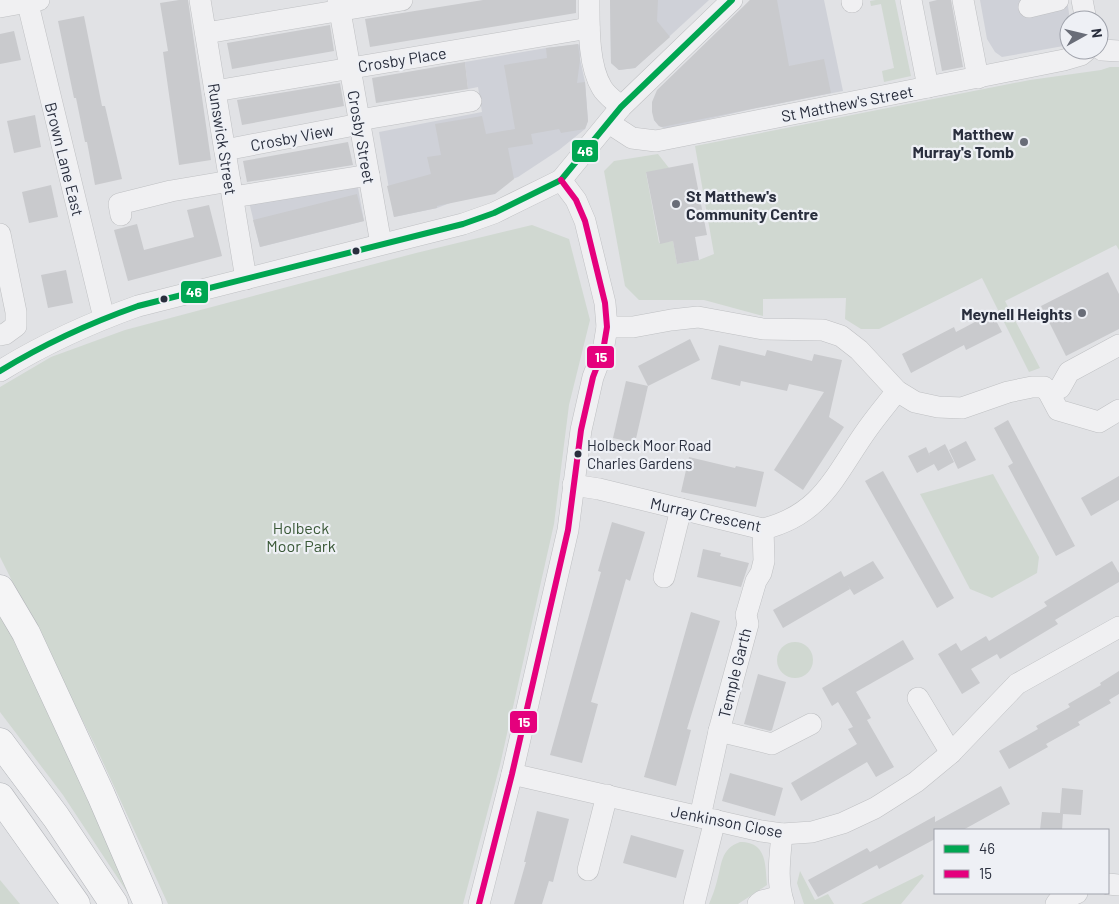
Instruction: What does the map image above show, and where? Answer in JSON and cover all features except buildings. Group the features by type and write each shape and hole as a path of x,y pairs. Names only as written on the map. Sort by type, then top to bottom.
{"highway":[{"path":"0,589 26,633 148,904"},
{"path":"0,742 56,817 114,904"},
{"path":"0,797 76,904"}],"street":[{"name":"Runswick Street","path":"200,0 246,279"},
{"path":"206,33 339,5 402,0"},
{"name":"St Matthew's Street","path":"589,0 589,28 595,73 615,115 632,138 656,141 866,93 928,87 1064,60"},
{"path":"0,371 26,355 104,318 138,306 463,224 494,213 561,180 615,115 732,0"},
{"path":"912,0 928,87"},
{"path":"963,0 978,78"},
{"path":"1030,7 1058,0"},
{"path":"0,7 32,1"},
{"name":"Brown Lane East","path":"32,1 104,318"},
{"name":"Crosby Street","path":"339,5 381,244"},
{"name":"Crosby Place","path":"215,91 589,28"},
{"name":"Crosby View","path":"225,150 471,101"},
{"path":"121,215 119,204 171,190 231,189 368,175"},
{"path":"479,904 512,774 568,530 581,430 593,377 603,351 607,327 605,303 585,222 576,200 561,180"},
{"path":"0,234 16,312 8,331"},
{"path":"607,327 632,327 698,317 763,329 823,330 841,336 859,350 897,391 915,402 938,407 962,408 1008,392 1060,388 1069,372 1119,345"},
{"path":"1047,390 1058,410 1099,422 1119,410"},
{"name":"Murray Crescent","path":"573,485 599,489 763,529 793,519 818,499 836,476 865,432 897,391"},
{"path":"664,577 681,509"},
{"name":"Temple Garth","path":"694,904 720,731 748,624 746,615 764,561 763,529"},
{"name":"Jenkinson Close","path":"512,774 782,834 812,832 843,824 875,808 916,782 951,753 1017,684 1119,627"},
{"path":"918,698 951,753"},
{"path":"720,731 772,744 811,724"},
{"path":"588,870 607,796"},
{"path":"758,904 762,901 783,900 779,873 782,834"},
{"path":"1056,904 1059,900 1074,894"}],"shaded area":[{"path":"610,0 709,0 635,68 619,70 611,63"},
{"path":"750,0 824,0 843,91 756,108 666,129 659,126 654,120"},
{"path":"980,0 1067,0 1068,10 1059,10 1059,47 1002,57 995,52 987,39"},
{"path":"582,44 580,59 585,82 588,121 585,129 559,150 518,177 437,208 394,217 379,132 482,112 478,87 468,89 465,62 546,48"},
{"path":"357,182 364,221 260,247 249,202"}],"green space":[{"path":"895,0 911,76 884,82 882,71 894,68 881,4 871,6 870,1"},
{"path":"1119,67 1119,250 1116,245 1005,301 1040,368 1029,372 982,278 879,329 861,329 845,319 846,298 763,299 763,316 704,300 639,300 625,286 604,171 614,161 658,154 669,168 646,173 659,243 673,241 677,264 699,260 714,254 695,146 1030,80 1101,70"},
{"name":"Holbeck Moor Park","path":"532,225 569,239 590,320 569,405 554,524 500,765 463,904 168,904 95,745 0,557 0,387 51,357 125,330 416,253"},
{"path":"993,474 1039,557 1037,573 992,598 970,589 920,494"},
{"path":"0,611 95,798 135,904 63,795 0,712"},
{"path":"795,642 808,647 813,660 808,673 795,678 782,673 777,660 782,647"},
{"path":"740,842 749,843 760,850 765,862 767,885 738,904 709,904 725,853 733,845"},
{"path":"800,871 815,900 828,894 834,904 804,904 797,883"},
{"path":"922,874 924,876 901,904 861,904"},
{"path":"0,880 20,904 0,904"}],"transit line":[{"name":"46","path":"0,371 68,335 138,306 463,224 494,213 561,180 621,107 732,0"},
{"name":"15","path":"479,904 512,774 568,530 581,430 593,377 603,351 607,327 605,303 585,221 576,200 561,180"}],"place":[{"name":"Matthew Murray's Tomb","path":"1024,142"},
{"name":"St Matthew's Community Centre","path":"676,204"},
{"name":"Meynell Heights","path":"1082,313"},
{"name":"Holbeck Moor Road Charles Gardens","path":"578,454"}]}
